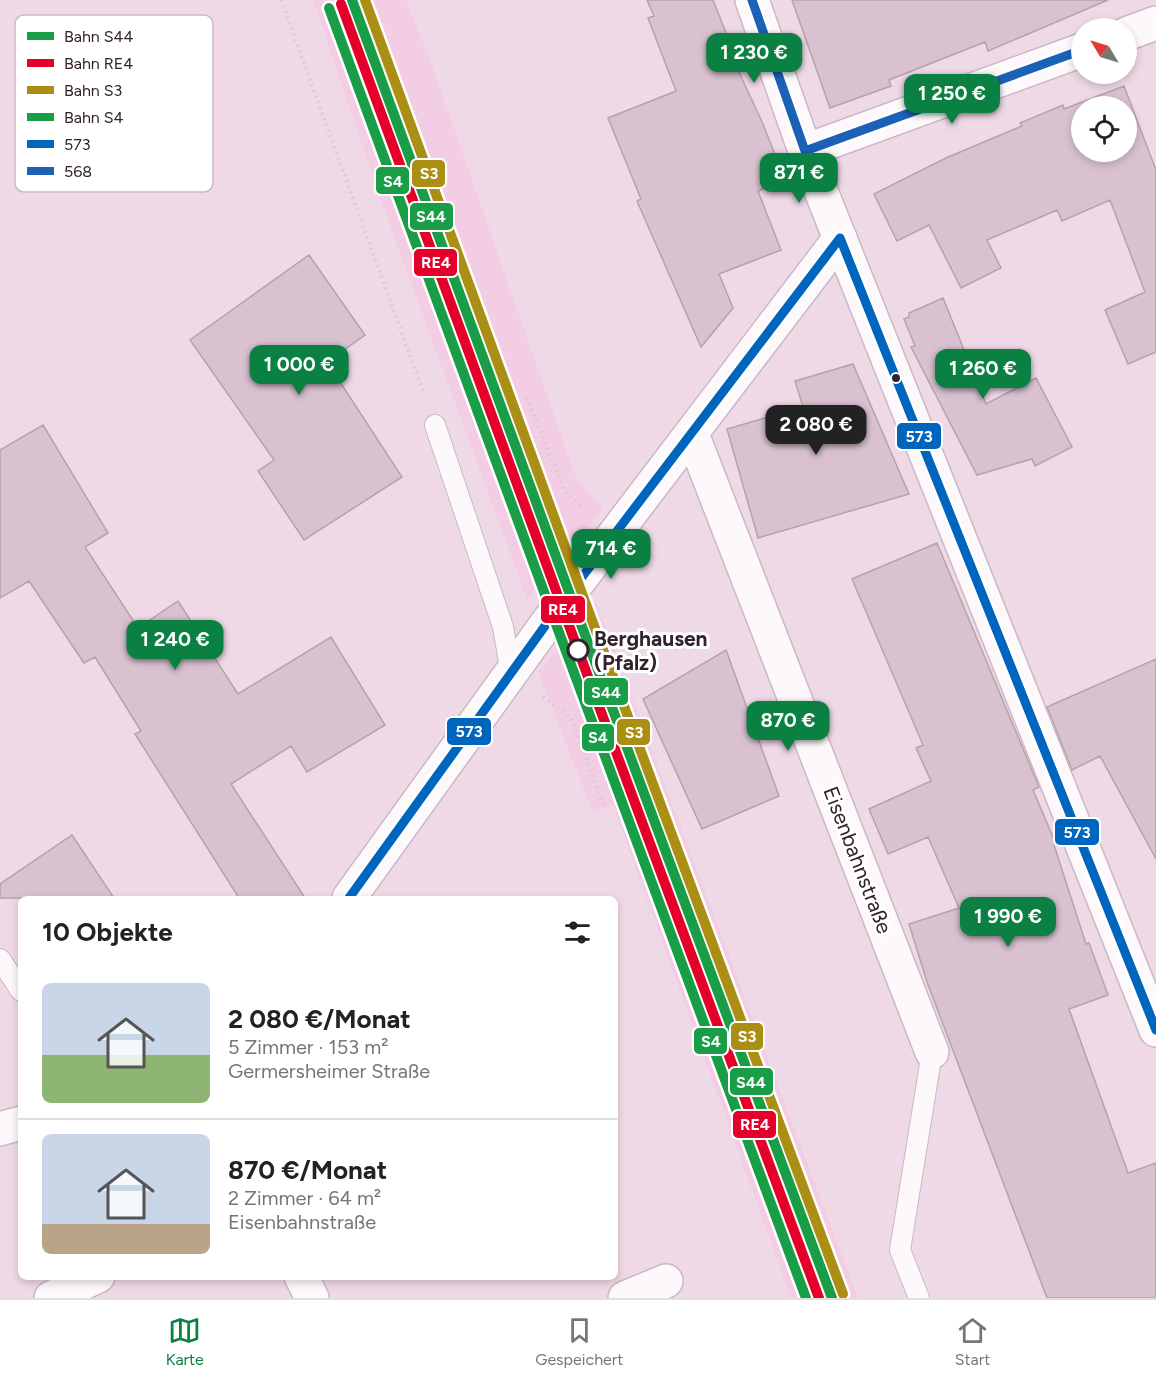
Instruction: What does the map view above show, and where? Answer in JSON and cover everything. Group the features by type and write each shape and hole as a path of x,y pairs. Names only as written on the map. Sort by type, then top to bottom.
{"street":[{"path":"752,0 805,151 1156,1030"},
{"path":"1137,30 1156,23"},
{"path":"805,151 1071,54"},
{"path":"350,896 556,610 840,238"},
{"name":"Eisenbahnstraße","path":"692,434 932,1052"},
{"path":"0,1129 18,1125"},
{"path":"51,1298 89,1280"},
{"path":"303,1280 312,1298"},
{"path":"625,1298 666,1281"}],"lane":[{"path":"435,425 503,627 511,674"},
{"path":"0,959 18,986"},
{"path":"919,1298 900,1250 932,1052"}],"path":[{"path":"281,0 435,425"},
{"path":"527,398 565,492 616,533"},
{"path":"511,674 572,718 605,808"}],"shaded area":[{"path":"313,0 406,0 431,62 576,478 603,509 527,599 386,215"},
{"path":"596,602 858,1298 791,1298 613,805 593,813 538,672"}],"building":[{"path":"647,0 713,0 736,58 733,59 763,124 785,180 758,191 781,250 719,274 733,308 701,347 637,201 641,199 608,118 676,91 648,18 654,16"},
{"path":"792,0 1108,0 988,51 985,42 889,80 891,86 830,108"},
{"path":"1124,86 1128,96 1098,96"},
{"path":"1063,105 1064,109 1071,106 1071,162 1137,162 1137,120 1156,170 1156,352 1128,364 1105,310 1145,292 1110,200 1062,221 1057,210 987,240 1001,268 961,288 929,225 897,241 874,194 946,158 1022,126 1020,123"},
{"path":"309,255 365,335 327,362 402,477 304,540 258,471 274,460 190,340"},
{"path":"943,298 986,404 1036,378 1072,447 1035,466 1032,459 977,475 911,347 915,346 904,319 909,317 909,313"},
{"path":"853,364 909,494 758,538 727,429 803,407 795,381"},
{"path":"43,425 108,533 85,547 138,628 178,601 238,694 331,637 385,725 307,772 291,746 231,784 304,896 238,896 135,734 141,731 95,657 84,663 29,581 0,598 0,450"},
{"path":"937,543 1039,787 1033,790 1056,844 1054,845 1086,944 1089,943 1108,995 1069,1009 1128,1173 1156,1163 1156,1298 1047,1298 927,982 909,924 959,908 928,837 888,854 869,809 931,781 916,748 923,745 852,579"},
{"path":"726,650 779,796 702,829 643,699"},
{"path":"1156,659 1156,859 1100,756 1072,770 1047,707"},
{"path":"72,835 113,896 0,898 0,884"}],"rail line":[{"name":"S44","path":"352,0 569,592 832,1298"},
{"name":"S3","path":"365,0 580,588 843,1294"},
{"name":"RE4","path":"341,4 819,1298"},
{"name":"S4","path":"329,8 806,1298"}],"transit line":[{"name":"568","path":"752,0 805,151"},
{"name":"568","path":"805,151 1071,54"},
{"name":"573","path":"840,238 1156,1030"},
{"name":"573","path":"350,896 550,619 840,238"}],"place":[{"name":"Berghausen (Pfalz)","path":"578,650"}]}
